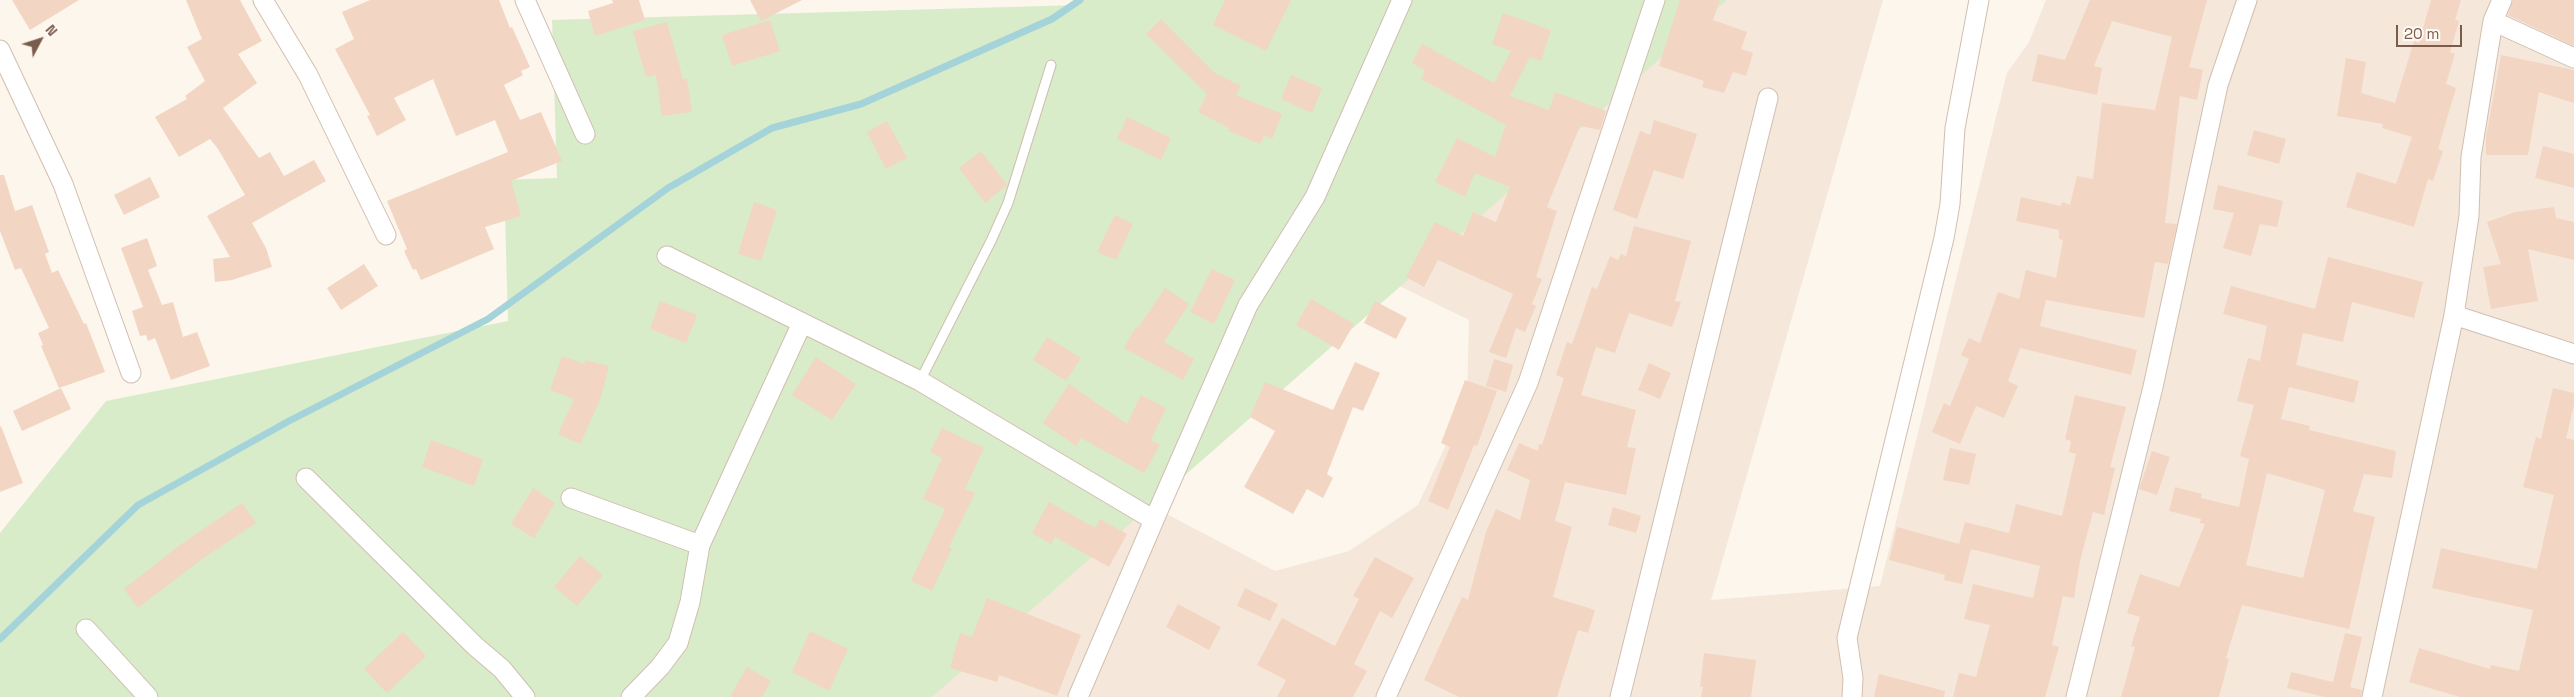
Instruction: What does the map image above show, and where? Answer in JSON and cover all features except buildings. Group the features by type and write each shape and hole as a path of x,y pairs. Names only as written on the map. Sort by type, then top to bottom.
{"street":[{"path":"263,0 308,75 386,234"},
{"path":"525,0 585,134"},
{"path":"1078,697 1248,305 1314,196 1402,0"},
{"path":"1386,697 1512,423 1528,383 1655,0"},
{"path":"1852,697 1854,678 1847,638 1944,238 1950,204 1955,128 1978,0"},
{"path":"2076,697 2153,387 2218,85 2247,0"},
{"path":"2372,697 2454,315 2469,216 2471,157 2493,22 2502,0"},
{"path":"2493,22 2574,58"},
{"path":"0,50 63,184 131,372"},
{"path":"1620,697 1768,98"},
{"path":"667,256 920,381 1154,520"},
{"path":"2454,315 2574,354"},
{"path":"631,697 660,667 678,643 690,602 700,545 802,322"},
{"path":"306,478 475,646 502,669 525,697"},
{"path":"571,498 700,545"},
{"path":"86,629 148,697"}],"lane":[{"path":"920,381 991,241 1008,203 1051,65"}],"shaded area":[{"path":"1411,0 1883,0 1711,600 1880,586 2007,73 2029,42 2046,0 2574,0 2574,697 933,697 972,568 1108,483 1275,571 1349,551 1418,505 1467,399 1469,320 1305,240"}],"green space":[{"path":"1080,0 1727,0 932,697 0,697 0,533 106,401 508,321 504,180 557,178 552,20 1080,5"}],"waterway":[{"path":"0,639 138,505 289,421 488,319 668,188 772,128 861,104 1052,19 1080,0"}]}
